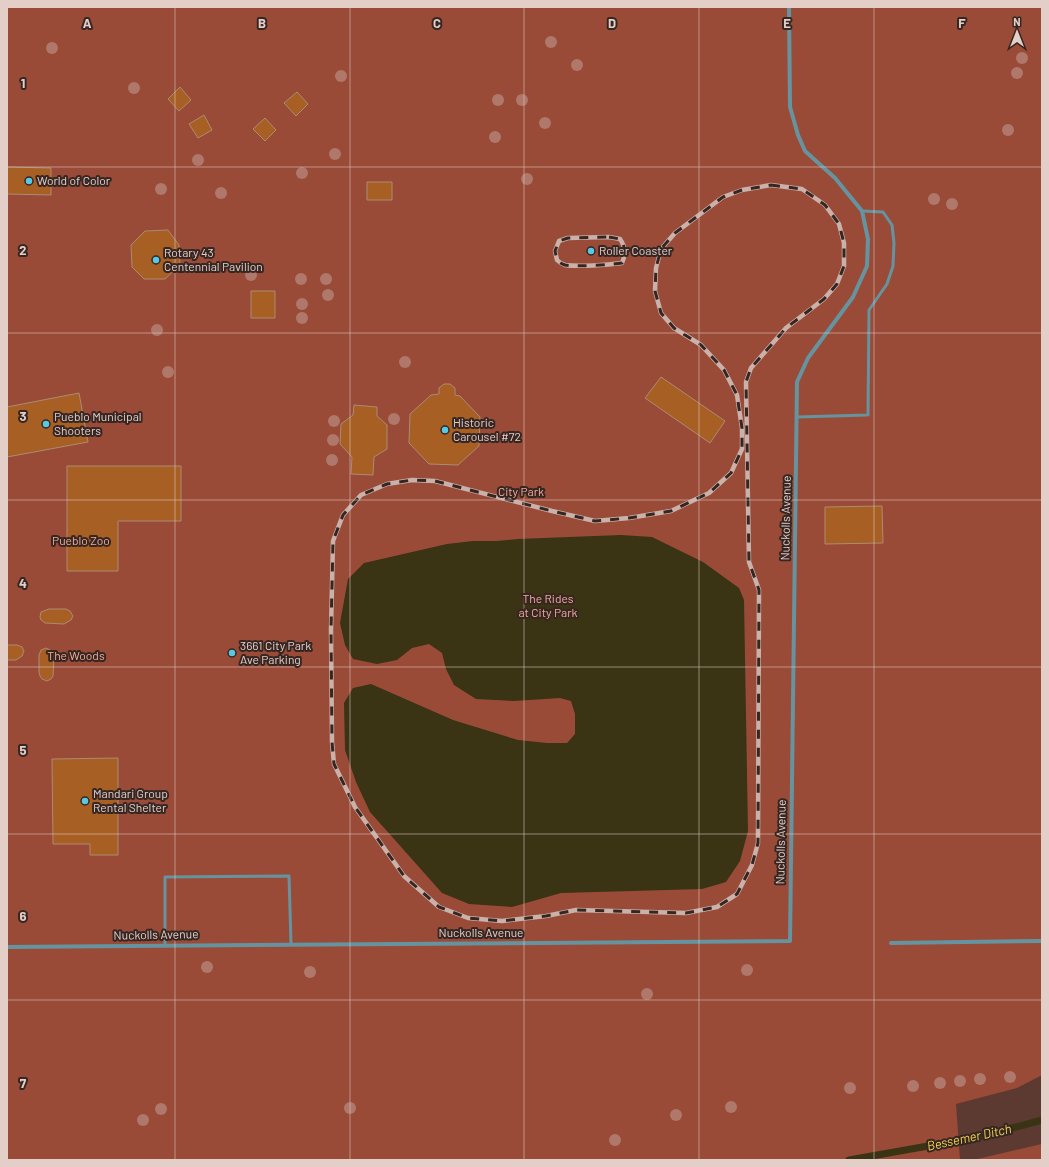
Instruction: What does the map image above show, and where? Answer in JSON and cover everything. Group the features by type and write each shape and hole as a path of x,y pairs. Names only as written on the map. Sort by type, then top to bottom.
{"street":[{"name":"Nuckolls Avenue","path":"7,947 790,940 797,382 808,358 853,297 867,266 868,239 862,211 835,178 805,151 798,135 790,108 789,7"},
{"path":"891,943 1042,940"}],"lane":[{"path":"797,417 868,415 869,310 887,284 893,266 894,243 892,225 883,212 862,211"},
{"path":"165,945 165,877 289,876 291,944"}],"green space":[{"name":"City Park","path":"7,7 1042,7 1042,1075 1017,1088 956,1104 960,1160 7,1160"},
{"path":"1042,1144 1042,1160 973,1160"}],"shaded area":[{"path":"621,535 652,537 703,562 739,588 744,600 748,831 740,861 726,882 702,889 561,893 512,907 469,904 442,893 370,812 356,782 345,750 344,703 353,688 371,684 453,720 518,740 547,743 567,743 575,734 575,714 571,701 560,698 514,701 476,699 454,685 446,669 442,653 429,644 412,648 397,660 377,664 353,659 345,645 340,623 348,579 364,563 447,544 473,541"}],"building":[{"path":"180,87 191,100 179,111 168,99"},
{"path":"297,92 308,104 296,116 284,103"},
{"path":"204,115 212,130 198,138 189,124"},
{"path":"265,118 276,130 265,141 253,129"},
{"name":"World of Color","path":"7,167 51,168 51,195 7,194"},
{"path":"367,182 392,182 392,200 367,200"},
{"name":"Rotary 43 Centennial Pavilion","path":"168,230 179,245 180,265 165,279 144,279 132,267 131,245 145,231"},
{"path":"251,291 275,291 275,318 251,318"},
{"path":"661,377 725,421 710,443 645,398"},
{"name":"Historic Carousel #72","path":"444,384 450,384 455,388 455,395 460,396 480,417 479,446 458,465 429,464 409,443 410,414 431,395 439,394 439,388"},
{"name":"Pueblo Municipal Shooters","path":"79,393 88,442 7,457 7,407"},
{"path":"354,405 377,407 377,416 387,425 387,449 374,457 373,475 351,474 352,457 340,444 341,424 353,415"},
{"name":"Pueblo Zoo","path":"67,466 181,466 181,521 118,521 118,571 67,571"},
{"path":"882,506 883,543 825,544 825,507"},
{"path":"49,609 66,609 70,611 73,616 71,620 64,624 45,623 41,620 41,612"},
{"path":"7,645 17,645 22,647 24,651 22,656 16,660 7,660"},
{"path":"46,648 50,650 54,657 53,676 47,681 42,679 39,672 39,655 41,650"},
{"name":"Mandari Group Rental Shelter","path":"118,758 118,855 90,855 90,844 53,844 52,759"}],"waterway":[{"name":"Bessemer Ditch","path":"849,1160 979,1137 1042,1120"}],"railway":[{"path":"771,185 802,189 825,205 839,224 844,243 844,266 837,284 824,299 786,328 751,368 746,382 749,562 759,590 758,843 752,865 737,894 717,907 686,913 576,910 546,916 502,921 468,918 439,907 404,876 355,807 334,764 332,742 331,630 333,541 343,515 361,495 387,484 412,480 435,481 595,521 629,518 671,511 709,493 731,473 742,449 742,428 737,395 724,370 701,345 674,328 661,313 655,291 656,268 661,249 675,233 723,197 742,190 771,185"},
{"path":"609,237 620,239 622,242 625,251 622,263 593,266 571,266 564,265 557,260 555,251 559,241 568,238 609,237"}],"place":[{"name":"World of Color","path":"29,181"},
{"name":"Roller Coaster","path":"591,251"},
{"name":"Rotary 43 Centennial Pavilion","path":"156,260"},
{"name":"Pueblo Municipal Shooters","path":"46,424"},
{"name":"Historic Carousel #72","path":"445,430"},
{"name":"3661 City Park Ave Parking","path":"232,653"},
{"name":"Mandari Group Rental Shelter","path":"85,801"}],"park label":[{"name":"The Rides at City Park","path":"548,606"},
{"name":"The Woods","path":"76,656"}]}
